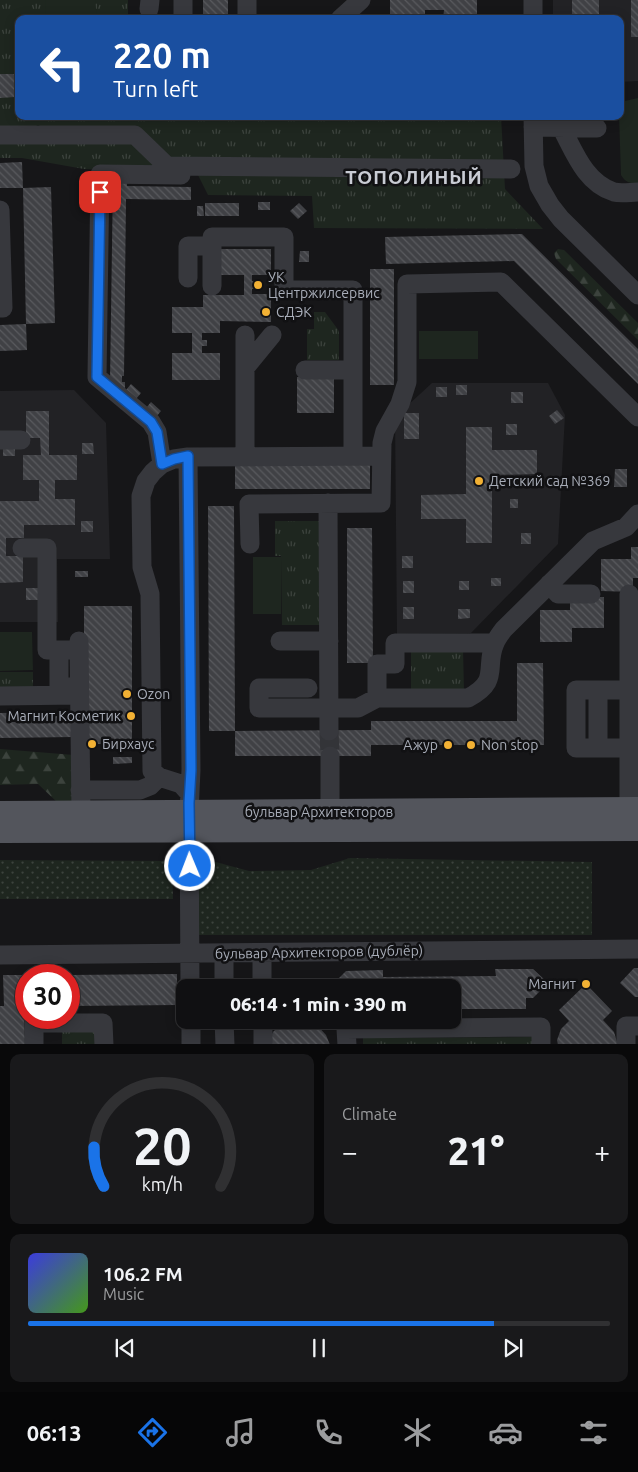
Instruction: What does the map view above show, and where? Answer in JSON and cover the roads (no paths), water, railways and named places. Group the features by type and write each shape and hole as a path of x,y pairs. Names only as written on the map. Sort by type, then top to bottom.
{"main road":[{"name":"бульвар Архитекторов","path":"0,813 81,801 189,812 635,816"},
{"name":"бульвар Архитекторов","path":"0,831 189,812 635,816"}],"street":[{"path":"183,0 183,15"},
{"path":"247,0 247,15"},
{"path":"533,0 533,15"},
{"path":"597,128 561,127 533,122 534,166 539,186 561,220 638,295"},
{"path":"561,127 585,171 600,185 616,193 638,192"},
{"path":"0,135 134,135 167,166 511,169"},
{"path":"162,464 157,432 151,422 97,377 100,174 183,175"},
{"path":"0,210 3,308 0,308"},
{"path":"212,286 212,237 284,237 284,290 353,290 353,456"},
{"path":"188,278 188,246 212,246"},
{"path":"250,544 249,504 381,503 382,443 385,431 400,404 408,382 407,284 501,282 638,417"},
{"path":"245,335 245,456"},
{"path":"245,368 272,335"},
{"path":"304,370 353,370"},
{"path":"0,440 21,440"},
{"path":"188,456 191,770 189,812 190,979"},
{"path":"189,812 181,784 159,777 152,771 150,594 142,567 141,496 146,481 162,464 188,456 381,456"},
{"path":"328,503 330,731"},
{"path":"308,688 259,688 259,708 358,708 377,698 468,698 475,694 486,682 490,674 495,643 504,629 593,541 626,527 638,514"},
{"path":"22,548 47,548 47,650 59,650 79,645 81,801 140,790 150,786 159,777"},
{"path":"549,584 558,594 591,594"},
{"path":"627,594 633,720 628,748 635,816"},
{"path":"280,641 329,641"},
{"path":"377,698 376,664 395,664 394,643 495,643"},
{"path":"59,650 59,687 79,691"},
{"path":"628,748 576,748 576,690 598,690 632,696"},
{"path":"0,696 79,691"},
{"path":"330,756 330,812"},
{"name":"бульвар Архитекторов (дублёр)","path":"0,955 638,949"},
{"path":"224,953 224,979"},
{"path":"262,953 262,979"},
{"path":"34,1044 34,1023 103,1023 104,1044"},
{"path":"626,1044 626,1026 638,1026"},
{"path":"347,1044 346,1029 541,1027 541,1044"},
{"path":"190,1029 191,1044"},
{"path":"224,1029 225,1044"},
{"path":"263,1029 263,1044"}],"tunnel":[{"path":"329,731 330,756"}],"place":[{"name":"УК Центржилсервис","path":"258,285"},
{"name":"СДЭК","path":"266,312"},
{"name":"Детский сад №369","path":"479,481"},
{"name":"Ozon","path":"127,694"},
{"name":"Магнит Косметик","path":"131,716"},
{"name":"Бирхаус","path":"92,744"},
{"name":"Ажур","path":"448,745"},
{"name":"Non stop","path":"471,745"},
{"name":"Магнит","path":"586,984"}],"district":[{"name":"ТОПОЛИНЫЙ","path":"414,177"}]}
